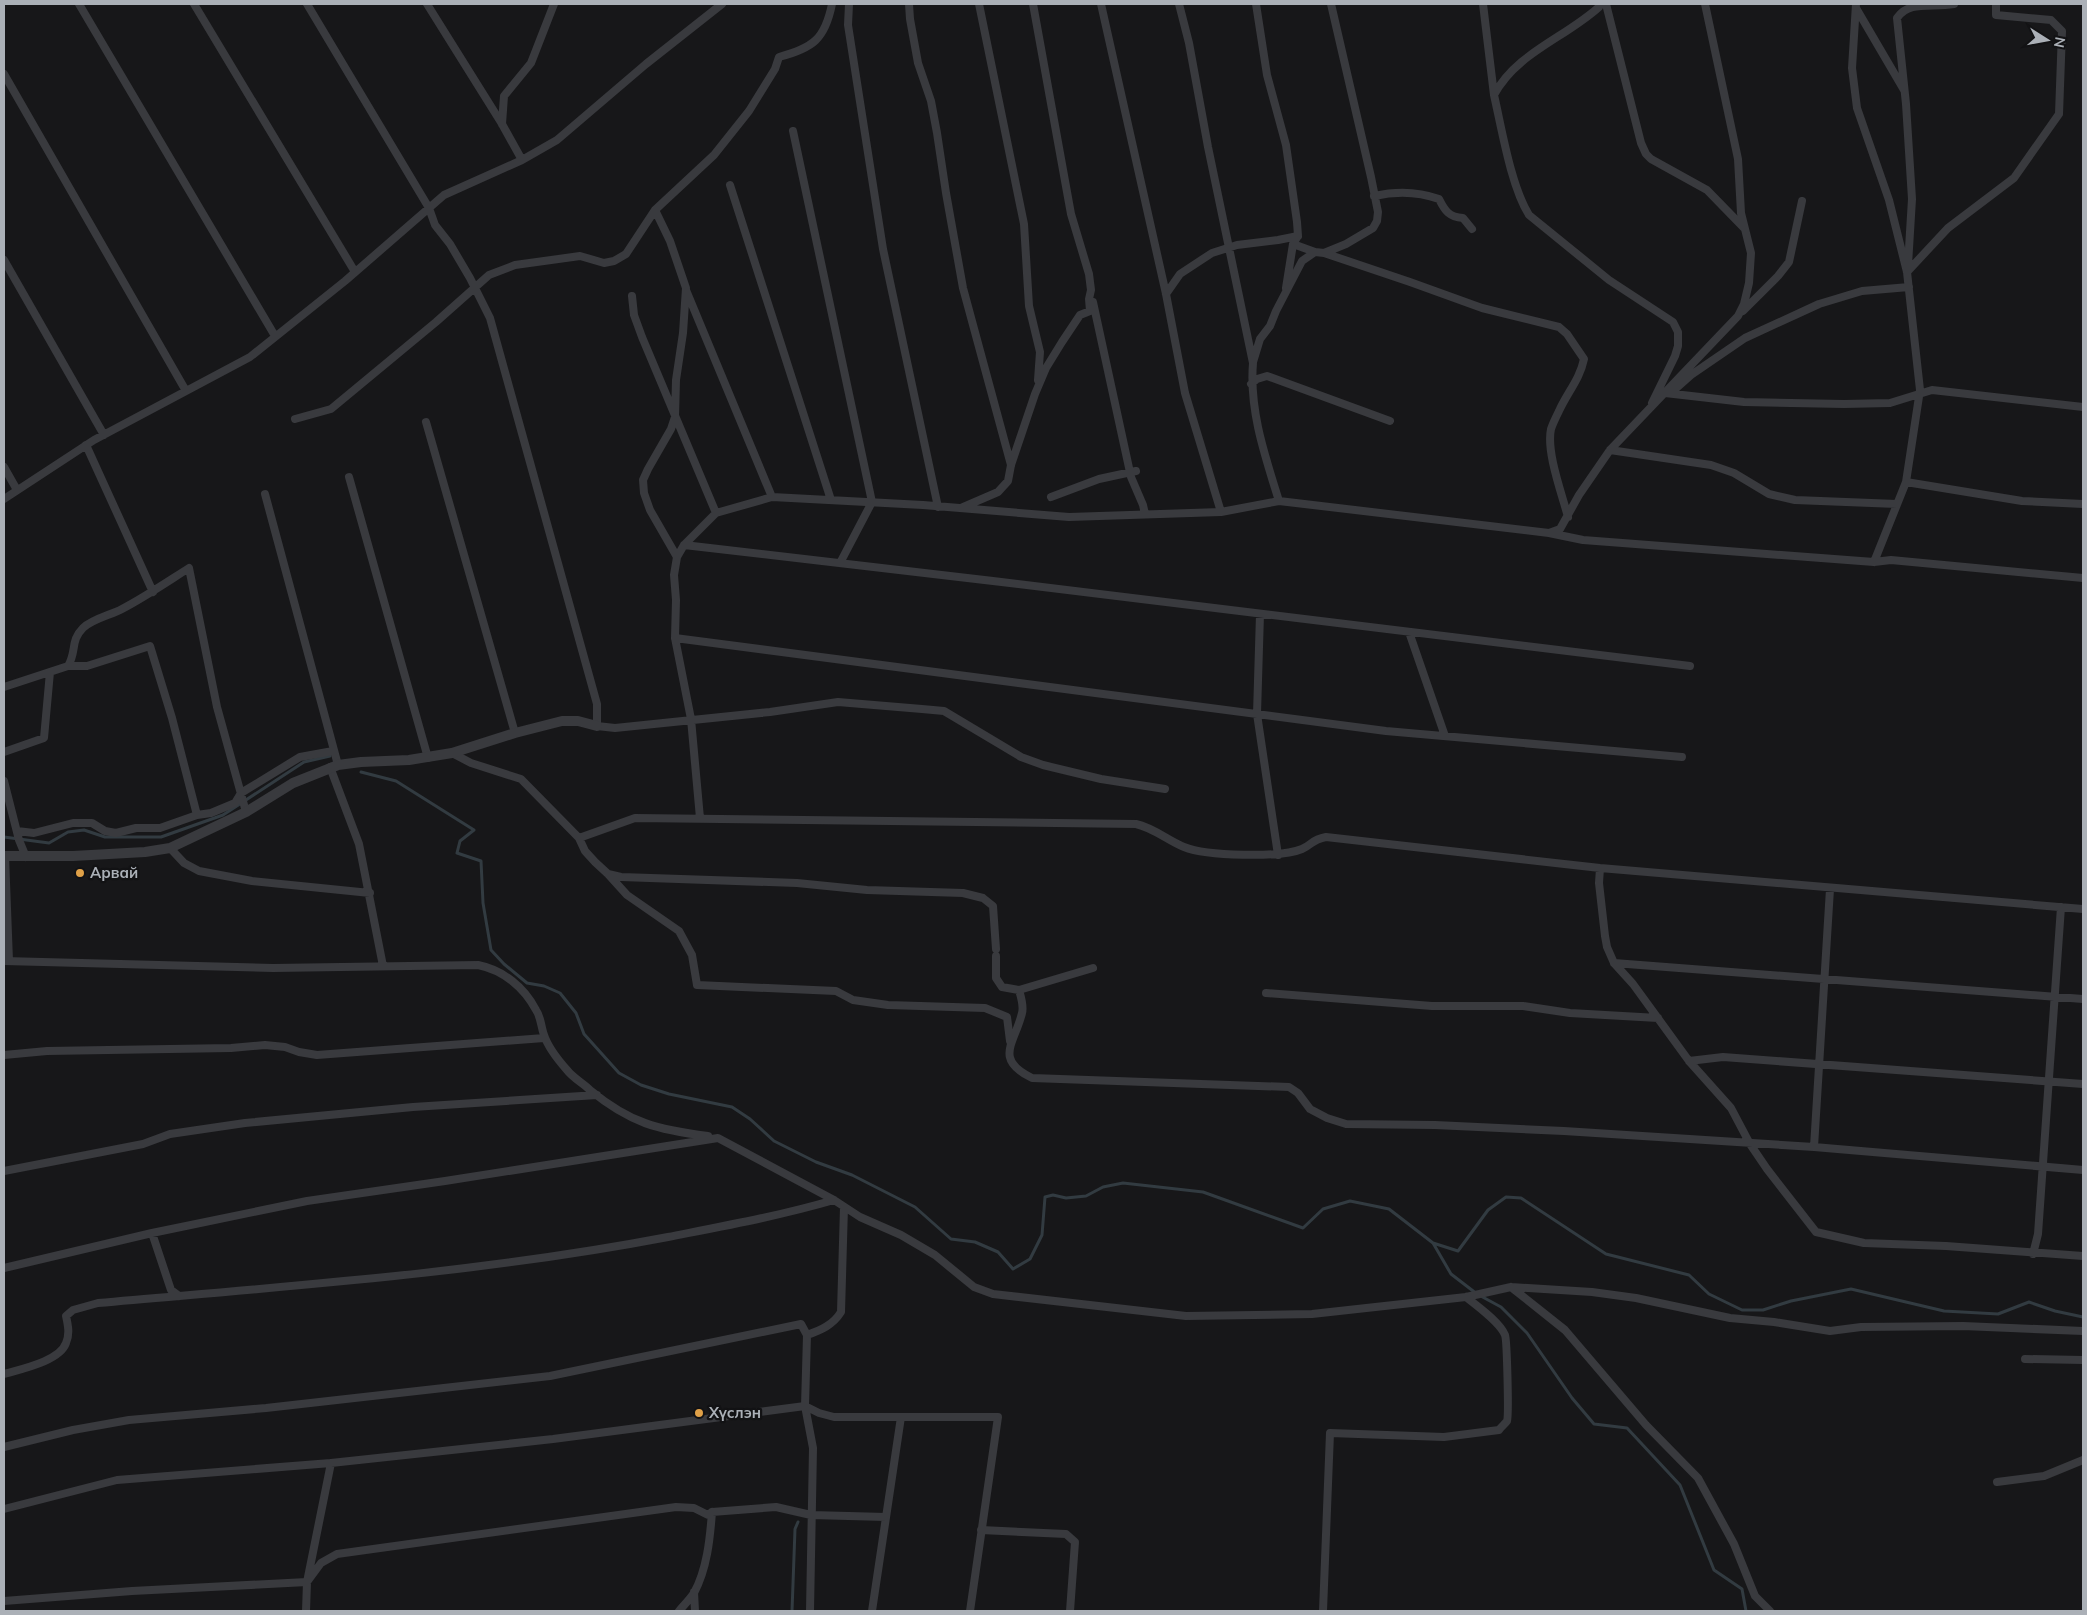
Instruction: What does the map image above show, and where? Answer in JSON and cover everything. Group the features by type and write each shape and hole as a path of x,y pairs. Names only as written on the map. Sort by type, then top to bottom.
{"street":[{"path":"79,4 275,336"},
{"path":"194,4 355,272"},
{"path":"307,4 429,208 435,225 450,244 475,286 493,327 597,704 597,726"},
{"path":"427,4 502,124 522,160"},
{"path":"546,4 551,12"},
{"path":"502,124 504,96 531,63 554,4"},
{"path":"4,499 86,445 250,357 355,272 444,195 522,160 557,140 646,64 722,4"},
{"path":"295,419 331,409 436,322 489,275 516,265 580,256 604,263 614,262 626,254 655,210 714,155 749,111 775,69 779,57 799,52 819,38 828,22 832,4"},
{"path":"849,4 848,25 883,249 938,507"},
{"path":"909,4 918,62 931,101 938,133 946,193 963,288 1011,465"},
{"path":"959,508 998,492 1008,481 1011,465 1035,394 1040,372 1040,352 1029,306 1024,224 979,4"},
{"path":"1032,4 1071,214 1089,274 1091,290 1133,472 1145,514"},
{"path":"1100,4 1166,294 1185,392 1221,512"},
{"path":"1179,4 1193,63 1228,247 1253,362"},
{"path":"1256,4 1267,75 1286,145 1298,236 1293,244 1285,295"},
{"path":"1324,253 1346,244 1373,228 1377,221 1378,212 1331,4"},
{"path":"1483,4 1494,96 1522,204 1529,215 1609,280 1673,322 1678,332 1678,346 1675,356 1650,409"},
{"path":"1494,96 1508,73 1518,64 1588,17 1600,7 1600,4"},
{"path":"1606,4 1641,143 1646,154 1707,190 1744,228"},
{"path":"1705,4 1738,160 1744,228 1751,253 1749,283 1744,304 1738,316"},
{"path":"1907,272 1912,199 1905,93 1897,18 1902,9 1912,4 1941,6 1954,4"},
{"path":"1907,272 1948,228 2014,178 2059,114 2062,31 2051,20 1996,15 1996,4"},
{"path":"1856,6 1905,93"},
{"path":"1856,6 1852,68 1856,108 1889,200 1907,272 1920,394 1906,482 1874,562"},
{"path":"4,74 186,391"},
{"path":"793,131 872,502 840,563"},
{"path":"730,185 831,500"},
{"path":"1374,196 1394,191 1426,194 1439,199 1446,212 1453,217 1462,218 1472,229"},
{"path":"1668,393 1789,262 1802,201"},
{"path":"655,210 670,241 686,288 772,497"},
{"path":"1166,294 1180,274 1212,252 1228,247 1298,236"},
{"path":"1293,244 1410,282 1482,308 1559,327 1567,334 1584,359 1580,375 1558,412 1551,430 1550,443 1552,458 1568,518"},
{"path":"1279,501 1259,434 1251,384 1253,362 1260,339 1270,326 1302,261 1315,252"},
{"path":"4,260 104,435"},
{"path":"1549,533 1560,528 1568,518 1579,495 1610,450 1650,409 1691,375 1745,338 1819,304 1862,291 1909,287"},
{"path":"678,557 650,510 644,494 643,480 675,418 676,380 683,333 686,288"},
{"path":"1035,394 1062,342 1080,315 1090,311 1089,299 1091,290"},
{"path":"632,296 634,315 639,330 716,512"},
{"path":"1251,384 1257,379 1267,376 1390,421"},
{"path":"1668,393 1744,402 1890,404 1932,390 2083,407"},
{"path":"426,422 515,733"},
{"path":"86,445 153,592"},
{"path":"1610,450 1711,465 1734,473 1769,494 1795,500 1897,504"},
{"path":"4,467 17,490"},
{"path":"1051,497 1099,480 1133,472"},
{"path":"349,477 428,758"},
{"path":"1906,482 2022,501 2083,504"},
{"path":"265,494 333,751 334,766 359,844 383,966"},
{"path":"700,818 691,719 675,638 676,600 674,575 678,557 684,545 716,512 772,497 872,502 1069,517 1221,512 1279,501 1549,533 1583,540 1874,562 1892,560 2083,578"},
{"path":"684,545 1690,666"},
{"path":"68,666 73,658 74,640 85,626 121,610 153,592 188,568 217,707 246,812"},
{"path":"1260,614 1257,714 1278,855"},
{"path":"1409,632 1445,736"},
{"path":"675,638 1386,731 1682,757"},
{"path":"4,687 68,666 87,666 150,646 172,718 197,815"},
{"path":"4,752 44,738 50,672"},
{"path":"1165,789 1101,779 1043,765 1021,757 944,711 838,702 770,712 615,728 578,721 562,721 515,733 452,753 428,758 361,762 334,766 293,783 246,812 170,848 145,852 26,857 5,856 6,961 273,968 478,965 493,968 522,990 537,1011 544,1038 567,1071 621,1113 644,1124 670,1131 718,1138 834,1200 860,1217 908,1239 935,1255 974,1287 993,1294 1186,1316 1312,1314 1466,1297 1511,1287 1592,1292 1636,1298 1730,1318 1774,1322 1830,1331 1916,1326 2083,1331"},
{"path":"17,831 34,833 73,823 92,823 105,831 116,832 136,828 160,828 197,815 211,813 235,803 241,792 300,757 333,751"},
{"path":"452,753 471,763 521,779 579,838 590,857 626,895 679,931 692,955 697,984 836,991 853,1000 888,1005 985,1008 1006,1017 1011,1062 1018,1071 1032,1078 1289,1087 1298,1093 1310,1109 1326,1118 1346,1124 1435,1125 1554,1130 1814,1147 2083,1170"},
{"path":"4,781 26,857"},
{"path":"579,838 636,818 1136,824 1147,826 1184,847 1202,852 1278,855 1302,848 1314,840 1326,837 1600,868 2083,909"},
{"path":"170,848 184,863 199,871 252,881 370,894"},
{"path":"1600,868 1599,883 1605,936 1607,947 1614,963 1658,1018 1689,1061 1731,1108 1750,1144 1816,1232 1864,1243 1946,1246 2033,1254 2083,1256"},
{"path":"608,874 621,877 788,882 867,890 963,893 982,898 993,906 996,978 1002,988 1019,990 1093,968"},
{"path":"1814,1147 1830,889"},
{"path":"2033,1254 2038,1234 2061,907"},
{"path":"1614,963 2083,999"},
{"path":"1010,1043 1022,1012 1019,990"},
{"path":"1266,993 1432,1006 1523,1006 1570,1013 1658,1018"},
{"path":"4,1054 47,1051 265,1046 285,1047 317,1055 544,1038"},
{"path":"1689,1061 1723,1057 2083,1084"},
{"path":"4,1171 142,1144 170,1134 245,1123 413,1107 597,1095"},
{"path":"4,1268 152,1233 307,1201 445,1182 718,1138"},
{"path":"4,1374 60,1353 66,1344 69,1333 66,1316 73,1310 98,1303 409,1276 582,1253 784,1214 834,1200"},
{"path":"807,1335 822,1329 836,1320 841,1312 844,1206"},
{"path":"152,1233 172,1290 179,1296"},
{"path":"1511,1287 1565,1330 1646,1425 1698,1478 1734,1544 1755,1596 1770,1611"},
{"path":"1323,1611 1330,1433 1444,1437 1499,1430 1506,1421 1509,1403 1506,1384 1506,1336 1500,1326 1466,1297"},
{"path":"4,1447 73,1430 129,1420 266,1408 550,1376 801,1324 807,1335 805,1406 813,1448 810,1611"},
{"path":"2025,1359 2083,1360"},
{"path":"4,1508 116,1480 331,1463 553,1438 805,1406 819,1413 834,1417 998,1417 970,1611"},
{"path":"872,1611 902,1417"},
{"path":"1997,1482 2044,1476 2083,1460"},
{"path":"306,1611 307,1582 331,1463"},
{"path":"4,1601 307,1582 321,1564 337,1554 676,1507 694,1508 708,1514 712,1512 776,1507 811,1515 886,1517"},
{"path":"679,1611 694,1592 703,1568 710,1540 712,1512"},
{"path":"982,1530 1066,1534 1075,1542 1070,1611"},
{"path":"694,1592 695,1611"}],"waterway":[{"path":"4,837 49,843 68,832 84,830 105,837 161,837 223,815 304,762 330,756"},
{"path":"361,772 396,781 474,830 460,841 457,853 481,861 483,903 491,950 504,964 527,983 544,986 560,993 576,1013 584,1034 619,1073 641,1085 669,1094 732,1107 750,1119 774,1141 816,1162 852,1175 915,1207 951,1239 975,1242 998,1252 1013,1269 1030,1259 1042,1235 1045,1197 1053,1195 1066,1198 1086,1196 1103,1187 1123,1183 1203,1192 1303,1228 1323,1209 1350,1201 1389,1209 1433,1243 1458,1251 1488,1210 1506,1197 1521,1198 1606,1254 1689,1275 1709,1294 1742,1310 1763,1310 1791,1301 1851,1289 1944,1311 1998,1314 2029,1302 2055,1311 2083,1317"},
{"path":"1433,1243 1451,1274 1477,1294 1501,1307 1527,1333 1572,1398 1594,1424 1627,1428 1680,1485 1714,1570 1742,1589 1746,1611"},
{"path":"792,1611 795,1529 798,1522"}],"place":[{"name":"Арвай","path":"80,873"},
{"name":"Хүслэн","path":"699,1413"}]}
